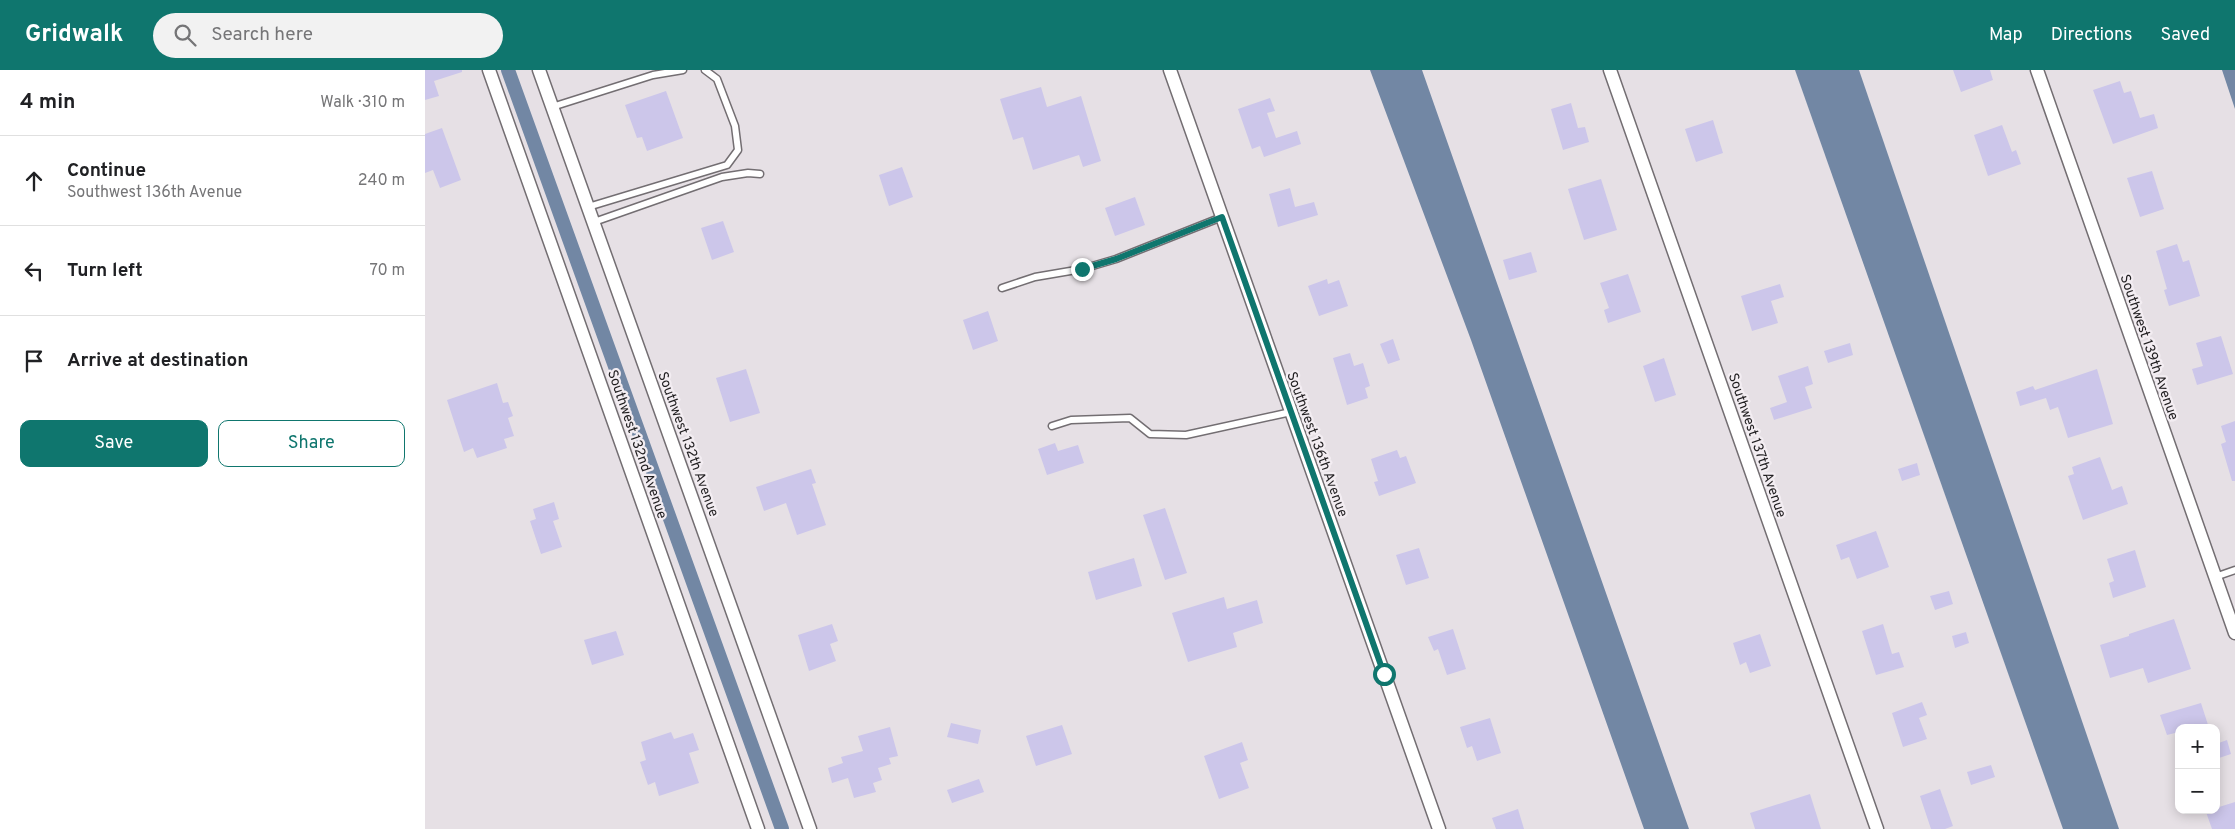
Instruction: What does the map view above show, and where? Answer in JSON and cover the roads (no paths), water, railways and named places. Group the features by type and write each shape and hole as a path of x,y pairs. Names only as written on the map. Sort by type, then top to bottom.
{"street":[{"name":"Southwest 132nd Avenue","path":"489,70 757,829"},
{"name":"Southwest 132th Avenue","path":"539,70 810,829"},
{"name":"Southwest 136th Avenue","path":"1170,70 1439,829"},
{"name":"Southwest 137th Avenue","path":"1610,70 1877,829"},
{"name":"Southwest 139th Avenue","path":"2037,70 2235,633"}],"lane":[{"path":"552,107 653,75 683,70"},
{"path":"588,207 727,165 738,150 735,126 717,79 705,70"},
{"path":"593,222 722,177 748,173 760,174"},
{"path":"1002,288 1035,277 1082,269 1116,259 1222,217"},
{"path":"1052,426 1071,420 1131,418 1150,434 1186,435 1291,412"},
{"path":"2215,577 2235,570"}],"water":[{"path":"1370,70 1422,70 1689,829 1644,829 1471,340"},
{"path":"1795,70 1859,70 2119,829 2063,829"},
{"path":"2222,70 2235,70 2235,109"}],"waterway":[{"path":"508,70 782,829"}]}
